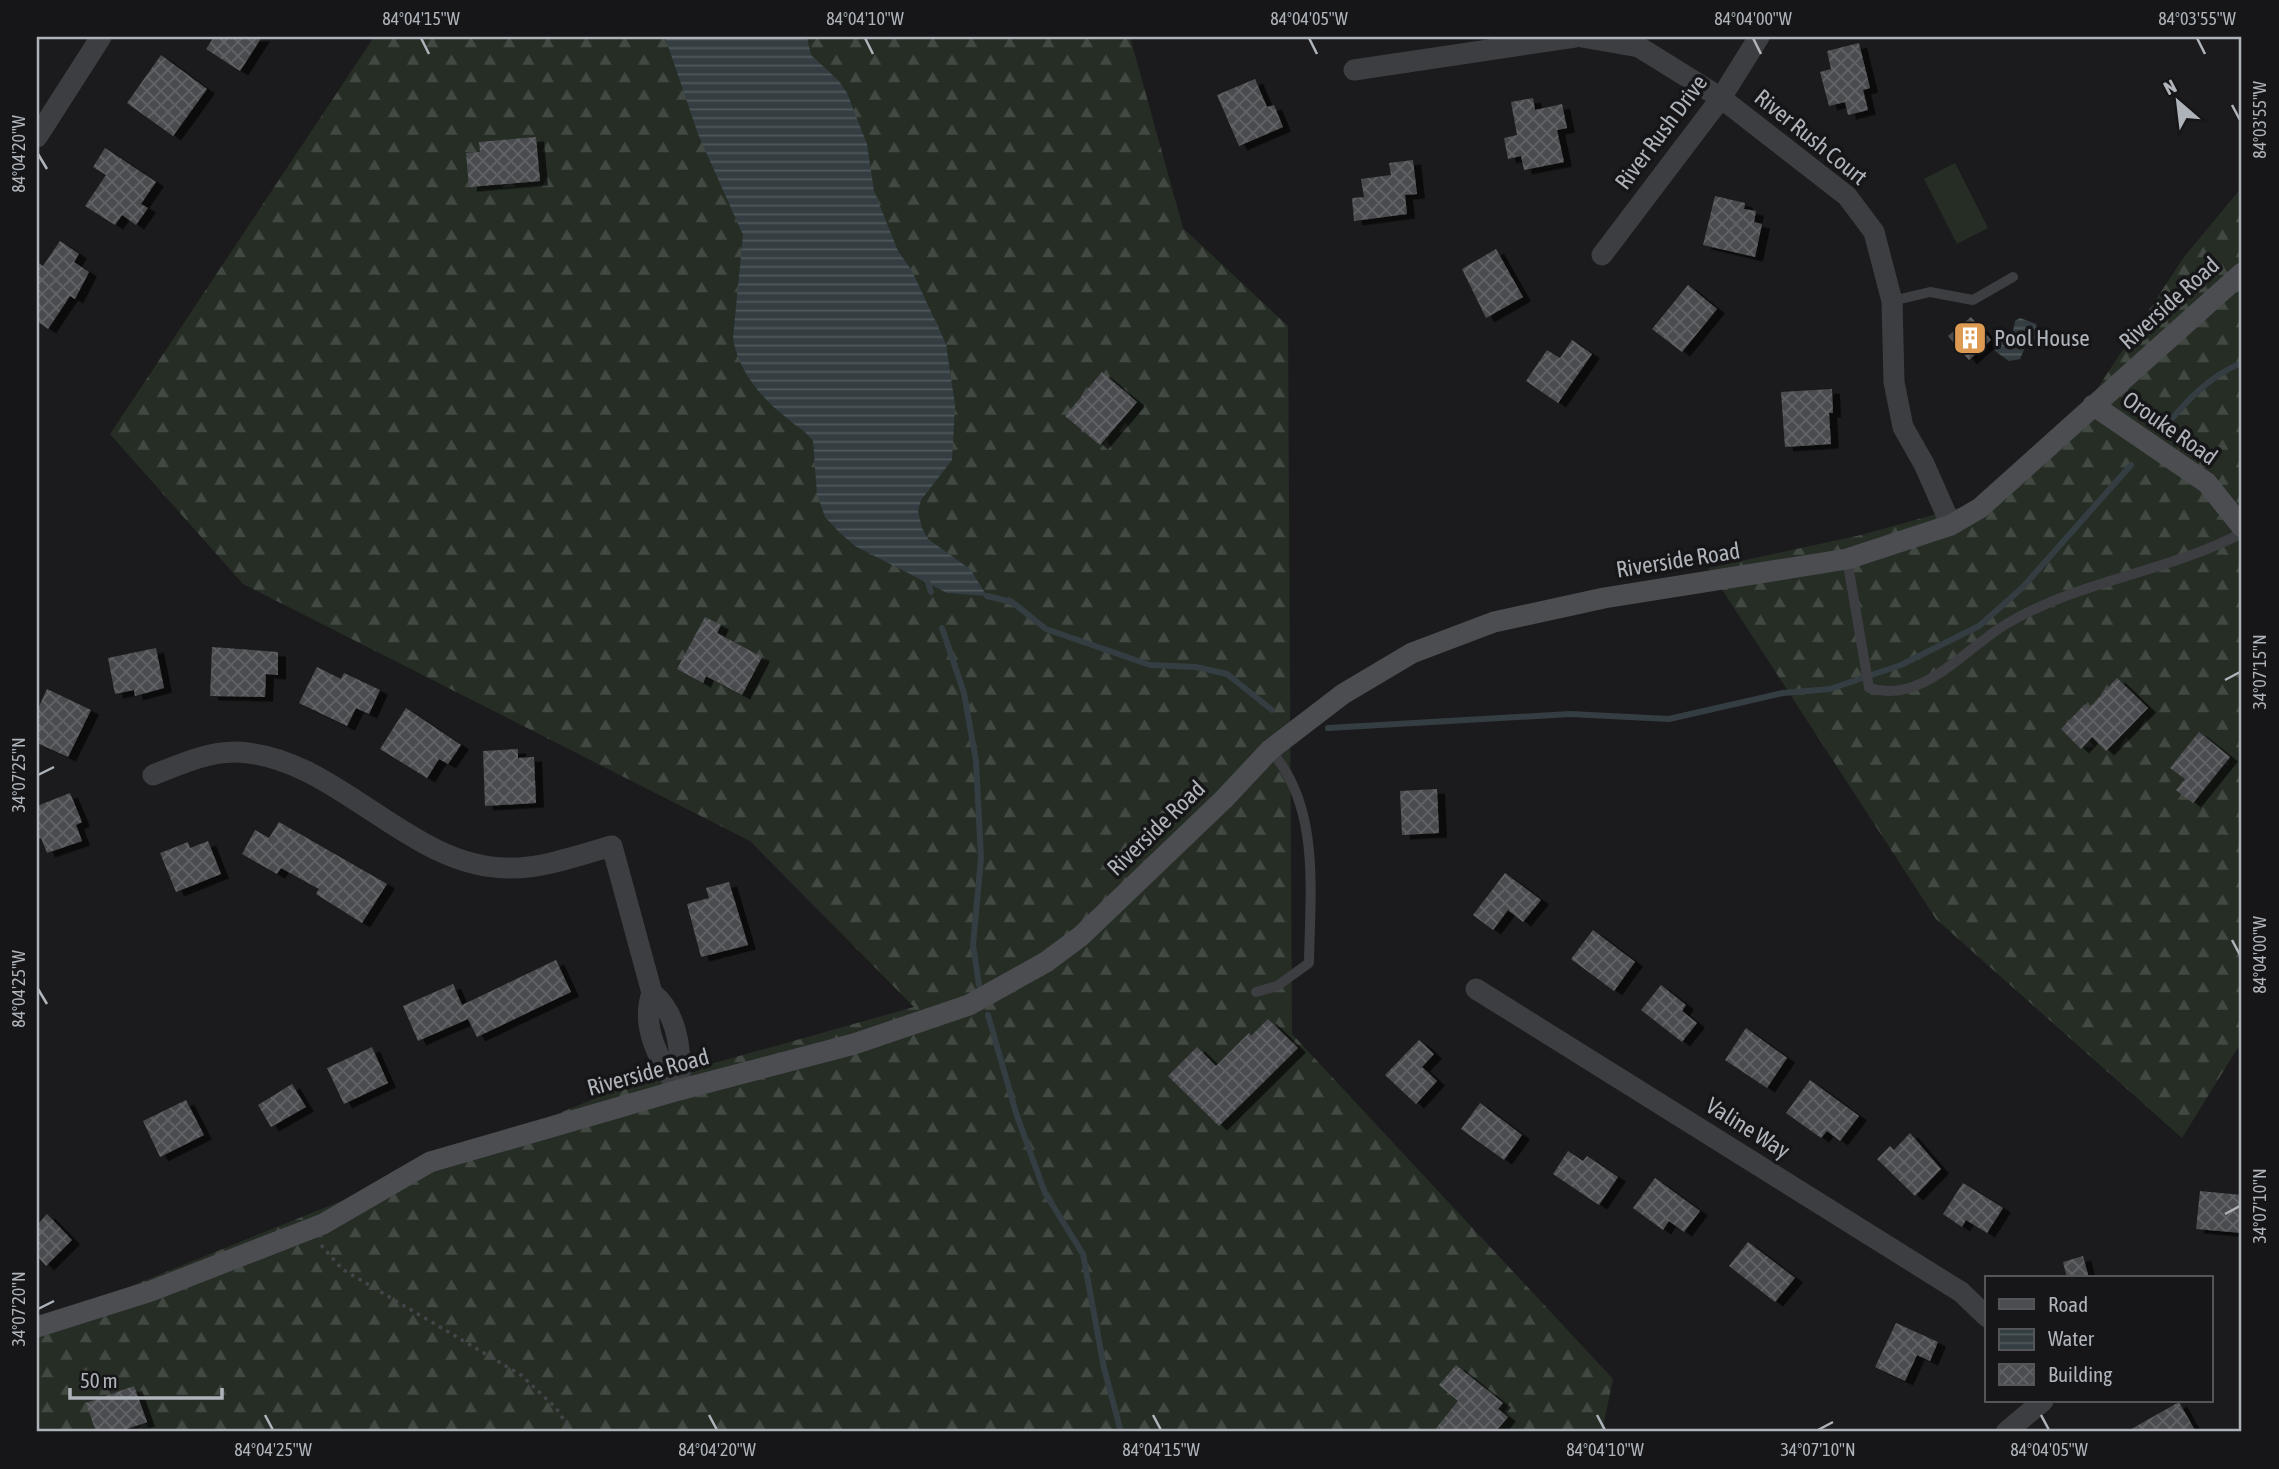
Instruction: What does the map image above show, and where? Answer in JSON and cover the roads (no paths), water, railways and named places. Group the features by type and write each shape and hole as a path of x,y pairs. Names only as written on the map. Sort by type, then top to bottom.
{"street":[{"path":"37,137 101,37"},
{"path":"1354,70 1575,37"},
{"name":"River Rush Court","path":"1582,37 1639,47 1721,98 1847,196 1874,232 1892,301 1894,382 1903,427 1924,464 1951,525"},
{"name":"River Rush Drive","path":"1602,255 1721,98 1759,37"},
{"name":"Riverside Road","path":"37,1327 151,1291 308,1230 430,1162 679,1090 854,1044 969,1005 1045,962 1081,936 1224,799 1270,750 1343,694 1412,653 1494,622 1604,598 1847,559 1951,525 1980,508 2242,273"},
{"name":"Orouke Road","path":"2093,405 2207,483 2242,527"},
{"path":"153,775 207,755 236,752 279,761 317,776 386,821 456,858 507,868 556,861 612,846 652,993 666,1004 673,1026 681,1059 679,1090"},
{"name":"Valine Way","path":"1476,989 1961,1292 1985,1315"},
{"path":"2006,1432 2042,1402"}],"lane":[{"path":"1892,301 1930,292 1973,300 2013,278"},
{"path":"1847,559 1869,688 1884,692 1915,687 1943,671 1988,634 2045,603 2242,533"},
{"path":"1256,992 1277,986 1309,963 1311,867 1305,825 1287,768 1270,750"}],"water":[{"path":"665,37 807,37 811,55 839,81 847,93 867,144 874,191 898,251 912,271 946,344 955,405 952,460 921,500 918,511 922,528 928,539 970,569 987,596 947,593 855,546 825,517 817,494 813,441 760,393 746,373 736,350 733,338 743,235 698,134"},
{"path":"2020,318 2036,324 2039,338 2026,345 2020,359 2009,361 1995,351 1993,344 2012,335 2015,321"}],"waterway":[{"path":"2162,430 2188,400 2208,383 2242,363"},
{"path":"1328,728 1570,714 1669,719 1783,693 1830,689 1901,665 1979,626 2022,588 2131,465"},
{"path":"928,583 931,592"},
{"path":"987,596 1012,602 1046,629 1150,665 1196,667 1227,674 1272,710"},
{"path":"942,628 964,693 976,761 981,858 973,945 979,985"},
{"path":"988,1015 1016,1113 1045,1193 1083,1254 1104,1368 1121,1432"}],"place":[{"name":"Pool House","path":"1970,338"}]}
